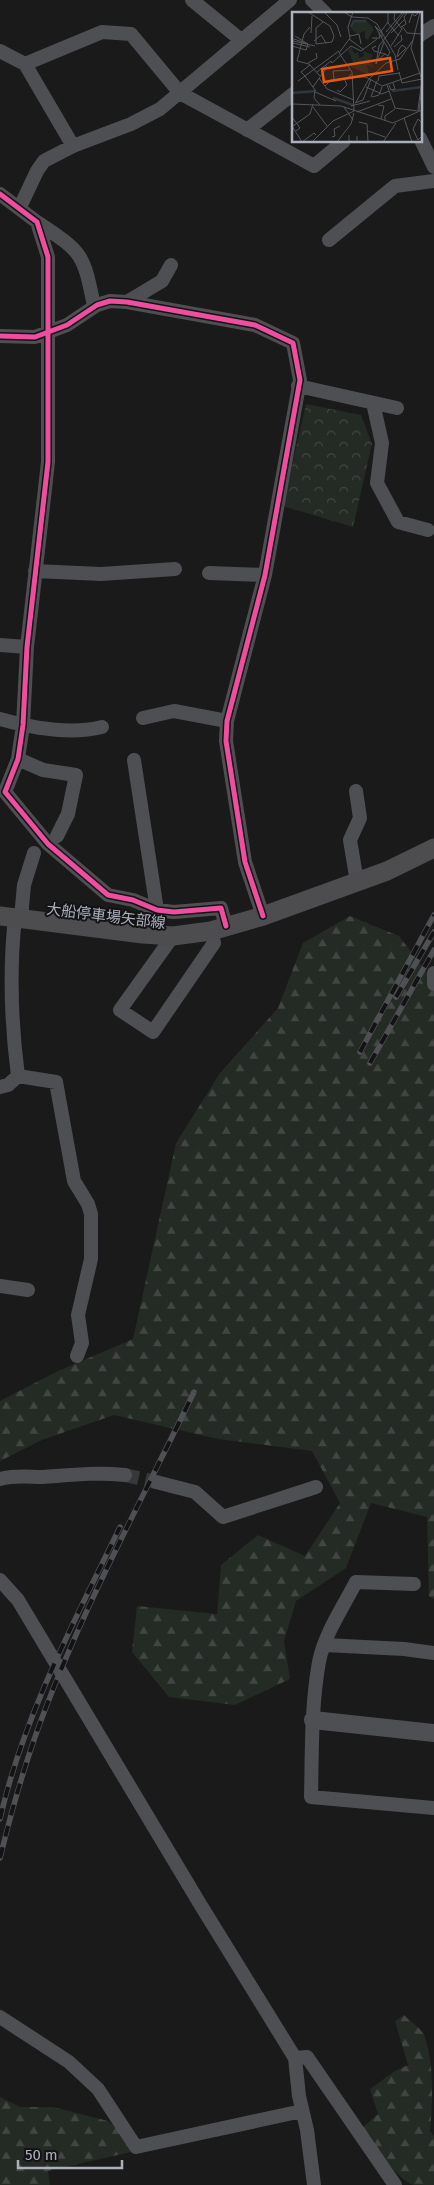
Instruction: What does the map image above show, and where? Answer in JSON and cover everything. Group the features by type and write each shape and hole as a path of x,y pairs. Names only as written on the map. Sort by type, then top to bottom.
{"main road":[{"name":"大船停車場矢部線","path":"12,917 172,936 218,929 263,916 387,871 434,848"}],"street":[{"path":"192,0 241,40"},
{"path":"20,207 37,170 44,161 73,146 138,120 160,109 290,0"},
{"path":"312,0 324,12"},
{"path":"422,34 434,26"},
{"path":"25,64 102,32 131,34 180,93 314,166 343,142"},
{"path":"0,50 25,64 73,146"},
{"path":"247,130 292,95"},
{"path":"422,142 434,167"},
{"path":"329,240 395,186 434,181"},
{"path":"0,194 73,246 83,259 94,306"},
{"path":"37,222 48,257 48,462 27,647 23,725 18,759 5,792 38,844 108,895 134,900 158,910 174,912 221,908 214,943 153,1032 120,1010 172,936"},
{"path":"128,302 162,281 171,265"},
{"path":"0,336 35,337 67,325 94,306 110,302 128,302 255,325 293,343 300,380 264,575 227,721 226,741 245,862 263,916"},
{"path":"298,386 397,408"},
{"path":"373,403 382,444 377,483 398,522 428,530"},
{"path":"35,571 101,574 176,569"},
{"path":"210,573 264,575"},
{"path":"0,645 27,647"},
{"path":"143,718 174,711 227,721"},
{"path":"0,719 23,725 85,731 102,726"},
{"path":"18,759 43,770 76,774 68,814 57,836"},
{"path":"134,760 158,910"},
{"path":"356,791 360,818 350,840 357,882"},
{"path":"18,1076 12,1036 10,961 12,917 38,844"},
{"path":"434,973 434,984"},
{"path":"0,1087 8,1085 18,1076"},
{"path":"18,1076 56,1082 74,1180 88,1204 91,1214 91,1259 78,1315 82,1343 77,1356"},
{"path":"0,1286 28,1290"},
{"path":"0,1479 16,1475 40,1477 98,1472 124,1475"},
{"path":"156,1482 195,1492 223,1517 316,1487"},
{"path":"0,1580 18,1600 295,2058 314,2185"},
{"path":"414,1584 356,1582 325,1644 319,1662 313,1720 311,1797 434,1808"},
{"path":"325,1644 404,1649 434,1654"},
{"path":"313,1720 434,1733"},
{"path":"0,2017 69,2062 98,2089 136,2147 302,2111"},
{"path":"295,2058 307,2057 395,2185"}],"green space":[{"path":"306,404 361,415 372,444 353,527 283,506"},
{"path":"350,916 399,936 434,982 434,1599 429,1597 427,1517 371,1503 346,1568 296,1601 284,1641 290,1679 235,1705 169,1697 132,1652 137,1606 217,1614 221,1565 258,1535 305,1556 340,1503 312,1451 218,1439 114,1415 42,1440 0,1461 0,1401 58,1371 133,1339 176,1143 220,1073 278,1008 303,943"},
{"path":"404,2015 424,2034 430,2057 432,2107 430,2131 434,2136 434,2185 414,2185 407,2182 386,2160 363,2127 378,2114 370,2089 395,2071 408,2065 395,2021"},
{"path":"0,2097 20,2107 53,2107 108,2121 122,2133 131,2152 48,2171 50,2185 0,2185"}],"tunnel":[{"path":"125,1475 156,1482"}],"railway":[{"path":"360,1052 434,915"},
{"path":"396,997 434,932"},
{"path":"370,1063 434,950"},
{"path":"0,1858 30,1752 70,1649 89,1606 194,1392"},
{"path":"0,1819 22,1743 36,1706 68,1633 120,1527"}],"cycle path":[{"path":"0,194 37,222 48,257 48,462 27,647 23,725 18,759 5,792 48,844 108,895 133,900 157,910 174,912 221,908 226,926"},
{"path":"0,336 35,337 67,325 97,305 110,301 127,302 255,325 293,343 300,380 265,575 227,721 226,741 245,862 263,916"}]}
